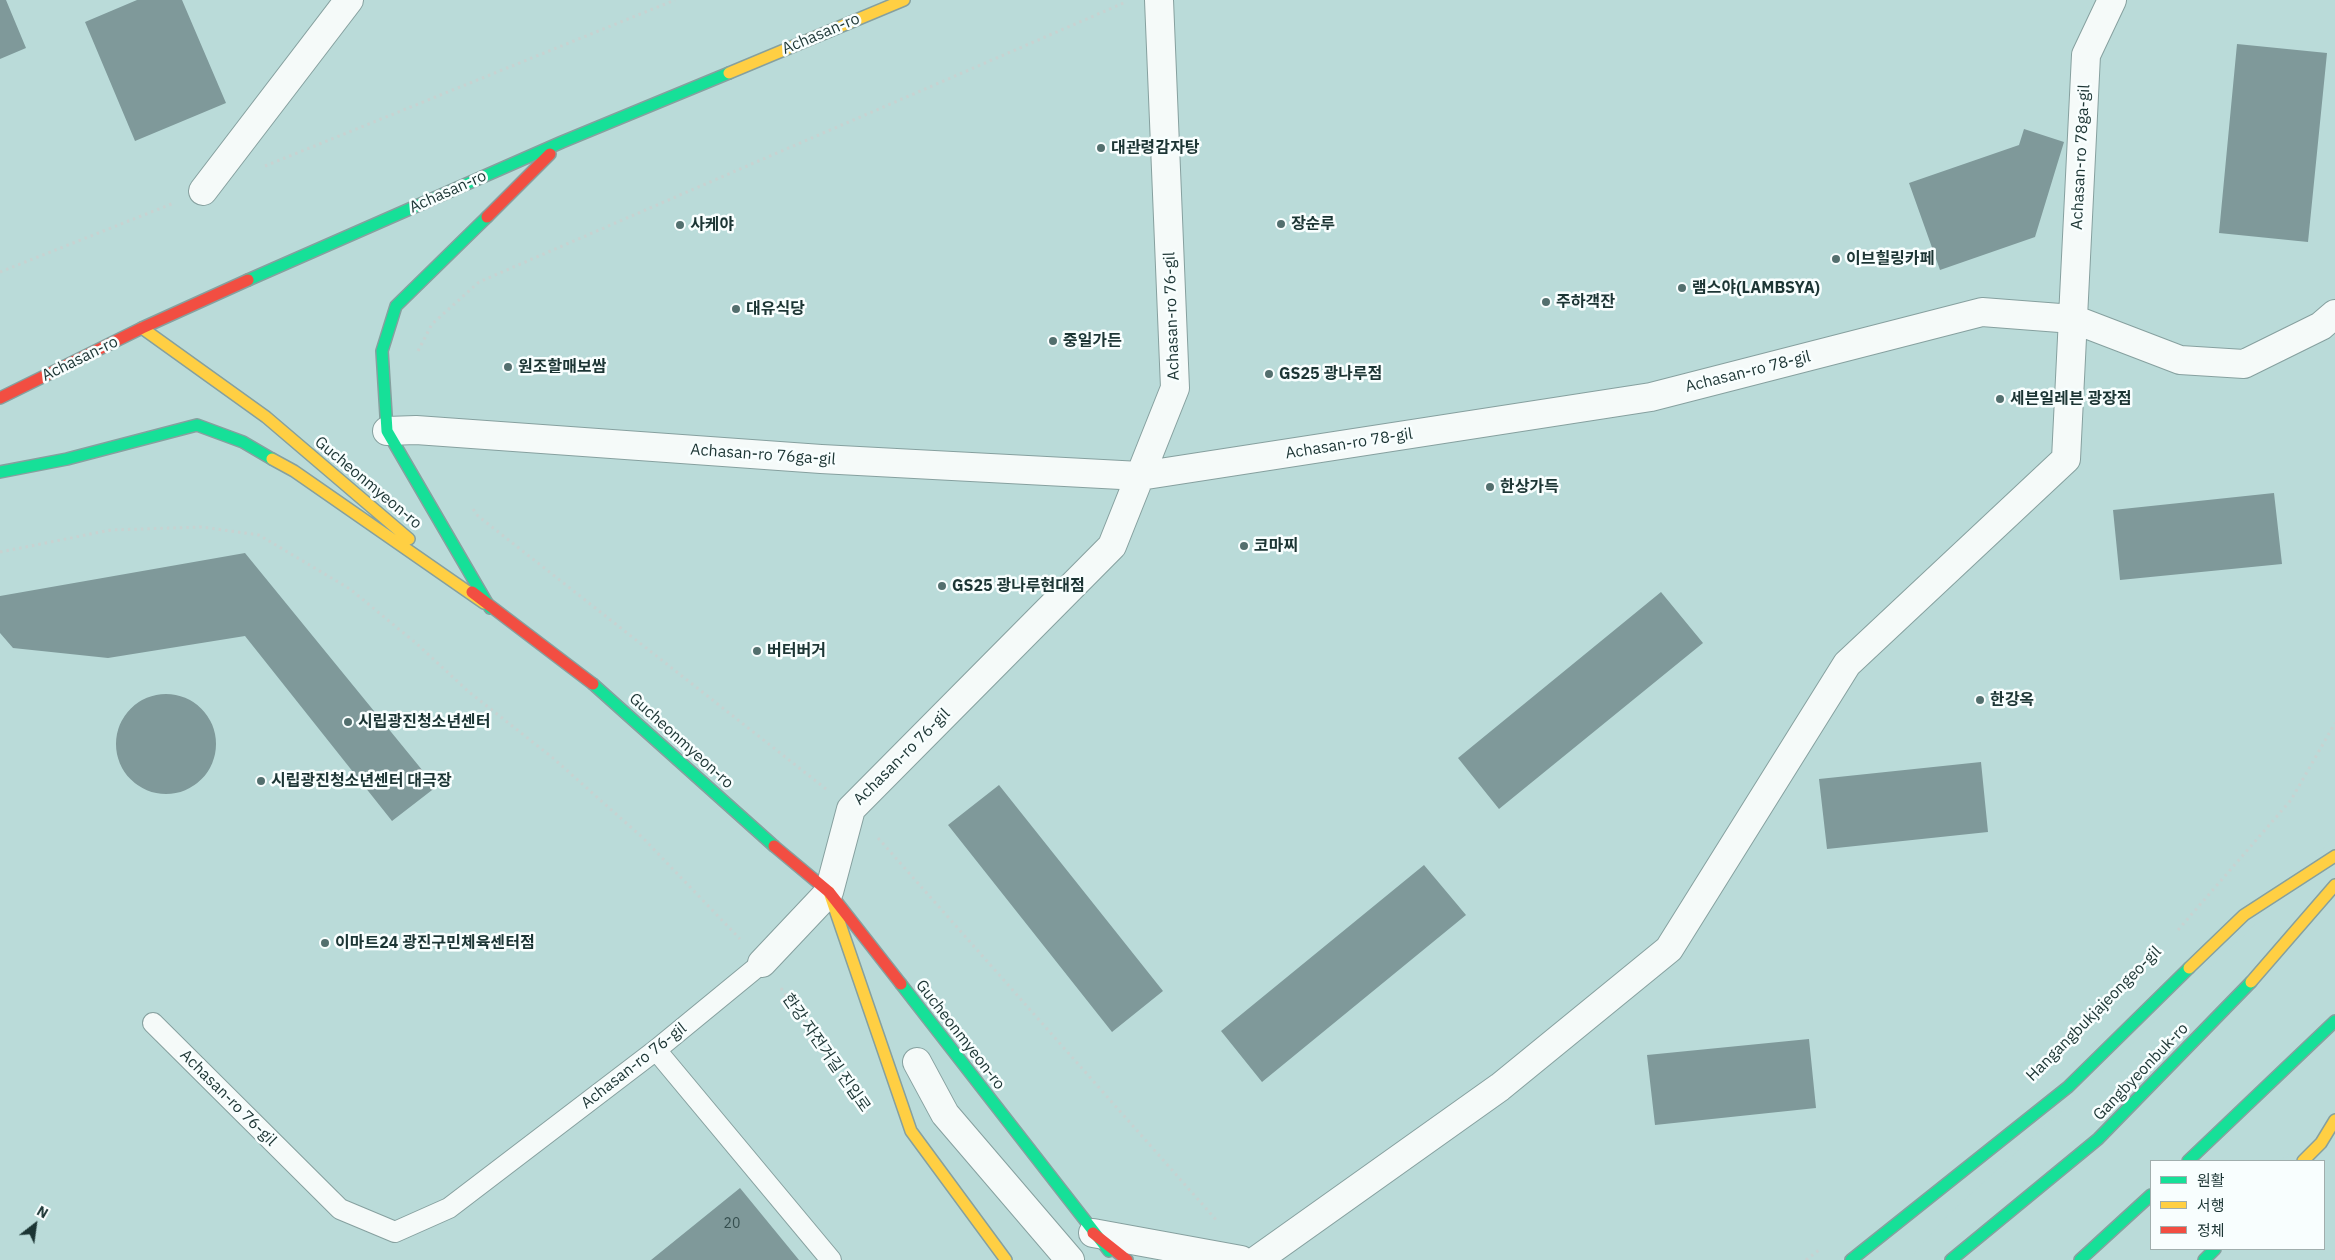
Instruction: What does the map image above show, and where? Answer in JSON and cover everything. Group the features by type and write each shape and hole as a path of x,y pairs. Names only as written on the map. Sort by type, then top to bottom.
{"main road":[{"name":"Achasan-ro","path":"0,398 142,328 562,142 904,0"},
{"path":"490,608 387,431 382,351 396,306 562,142"},
{"name":"Gucheonmyeon-ro","path":"142,328 266,417 490,608 592,683 755,830 829,892 1093,1233 1116,1260"},
{"path":"0,472 67,459 197,425 242,442 294,471 490,608"},
{"path":"1851,1260 2068,1087 2244,915 2335,856"},
{"name":"Gangbyeonbuk-ro","path":"1950,1260 2098,1139 2247,987 2335,885"},
{"path":"829,892 911,1131 1006,1260"},
{"path":"2189,1160 2335,1021"},
{"path":"2304,1160 2321,1143 2335,1120"},
{"path":"2080,1260 2150,1196"},
{"path":"1093,1233 1127,1260"},
{"path":"2204,1260 2214,1250"}],"street":[{"path":"202,191 349,0"},
{"name":"Achasan-ro 76-gil","path":"762,963 829,892 851,809 1112,546 1175,388 1160,0"},
{"name":"Achasan-ro 78ga-gil","path":"1257,1260 1500,1087 1669,949 1847,664 2066,459 2086,55 2112,0"},
{"name":"Achasan-ro 78-gil","path":"1140,476 1651,397 1982,312 2073,319 2180,360 2244,364 2321,326 2335,314"},
{"name":"Achasan-ro 76ga-gil","path":"387,431 416,430 821,459 1140,476"},
{"path":"917,1062 945,1114 1070,1260"},
{"path":"1093,1233 1241,1260"}],"lane":[{"name":"Achasan-ro 76-gil","path":"153,1023 340,1209 395,1232 448,1208 656,1050 762,963"},
{"path":"656,1050 831,1260"}],"path":[{"path":"258,169 675,0"},
{"path":"415,358 432,324 479,282 1132,0"},
{"path":"0,272 202,191"},
{"name":"한강 자전거길 진입로","path":"0,552 111,530 202,527 259,535 350,589 417,644 469,692 552,758 643,838 762,963 873,1122"},
{"name":"Hangangbukjajeongeo-gil","path":"2172,937 2291,800 2335,723"},
{"path":"1806,1260 1821,1249"}],"pier":[{"path":"2335,835 2335,1160 2325,1175 2325,1160 2284,1160 2290,1153 2281,1160 2150,1160 2150,1250 2173,1250 2160,1260 1908,1260 1949,1214 2081,1093 2247,933"},
{"path":"2194,1250 2252,1250 2242,1260 2184,1260"}],"building":[{"path":"0,0 6,0 26,48 0,59"},
{"path":"137,0 182,0 226,103 135,141 85,22"},
{"path":"2237,44 2327,53 2308,242 2219,233"},
{"path":"2024,129 2064,142 2035,237 1940,270 1909,183 2019,145"},
{"path":"2274,493 2282,564 2120,580 2113,510"},
{"name":"시립광진청소년센터","path":"245,553 436,787 392,821 245,636 108,658 13,648 0,633 0,596"},
{"path":"1661,592 1703,643 1499,809 1458,758"},
{"path":"166,694 185,698 202,708 212,725 216,744 212,763 202,780 185,790 166,794 147,790 130,780 120,763 116,744 120,725 130,708 147,698"},
{"path":"1981,762 1988,832 1827,849 1819,779"},
{"path":"999,785 1163,991 1112,1032 948,825"},
{"path":"1424,865 1466,915 1262,1082 1221,1031"},
{"path":"1809,1039 1816,1108 1655,1125 1647,1055"},
{"path":"740,1188 799,1260 651,1260"}],"traffic: fast":[{"path":"248,280 562,142 729,73"},
{"path":"487,217 396,306 382,351 387,431 490,608"},
{"path":"0,472 67,459 197,425 243,442 272,459"},
{"path":"593,684 774,846"},
{"path":"1851,1260 2068,1087 2189,968"},
{"path":"1951,1260 2098,1139 2251,982"},
{"path":"901,984 1109,1251"},
{"path":"2189,1160 2335,1021"},
{"path":"2080,1260 2150,1196"},
{"path":"2204,1260 2214,1250"}],"traffic: slow":[{"path":"729,73 904,0"},
{"path":"142,328 266,417 409,539"},
{"path":"272,459 294,471 484,603"},
{"path":"2189,968 2244,915 2335,856"},
{"path":"2251,982 2335,885"},
{"path":"829,892 911,1131 1006,1260"},
{"path":"2304,1160 2321,1143 2335,1120"}],"traffic: jam":[{"path":"487,217 550,154"},
{"path":"0,398 142,328 248,280"},
{"path":"472,592 593,684"},
{"path":"774,846 829,892 901,984"},
{"path":"1093,1233 1127,1260"}],"place":[{"name":"대관령감자탕","path":"1101,148"},
{"name":"장순루","path":"1281,224"},
{"name":"사케야","path":"680,225"},
{"name":"이브힐링카페","path":"1836,259"},
{"name":"램스야(LAMBSYA)","path":"1682,288"},
{"name":"주하객잔","path":"1546,302"},
{"name":"대유식당","path":"736,309"},
{"name":"중일가든","path":"1053,341"},
{"name":"원조할매보쌈","path":"508,367"},
{"name":"GS25 광나루점","path":"1269,374"},
{"name":"세븐일레븐 광장점","path":"2000,399"},
{"name":"한상가득","path":"1490,487"},
{"name":"코마찌","path":"1244,546"},
{"name":"GS25 광나루현대점","path":"942,586"},
{"name":"버터버거","path":"757,651"},
{"name":"한강옥","path":"1980,700"},
{"name":"시립광진청소년센터","path":"348,722"},
{"name":"시립광진청소년센터 대극장","path":"261,781"},
{"name":"이마트24 광진구민체육센터점","path":"325,943"}]}
